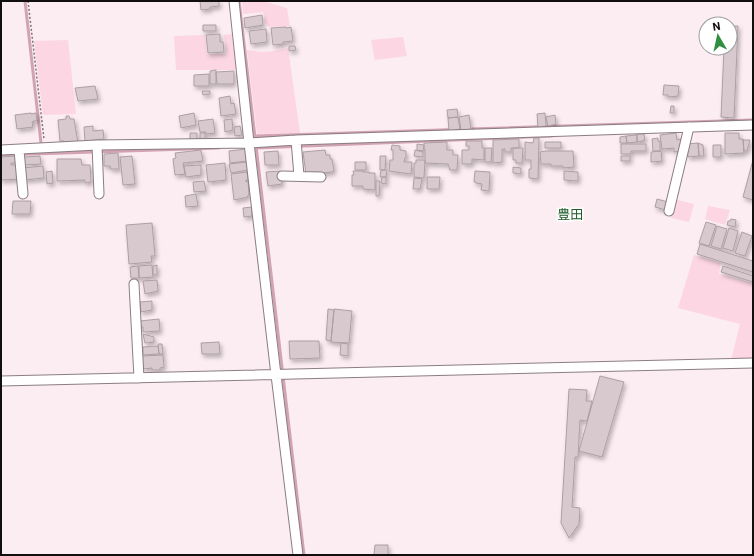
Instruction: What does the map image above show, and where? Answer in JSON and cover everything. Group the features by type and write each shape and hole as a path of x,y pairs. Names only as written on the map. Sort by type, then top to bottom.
{"street":[{"path":"234,1 253,142 280,374 298,555"},
{"path":"1,150 19,153 45,148 97,150 253,142 296,144 688,130 753,125"},
{"path":"669,211 688,130"},
{"path":"296,144 299,176"},
{"path":"97,150 99,194"},
{"path":"19,153 23,194"},
{"path":"282,176 321,176"},
{"path":"134,284 139,378"},
{"path":"1,381 753,363"}],"path":[{"path":"28,1 45,148"}],"shaded area":[{"path":"242,1 263,1 287,8 290,26 269,27 265,23 263,12 243,14"},
{"path":"232,34 236,70 176,70 174,36 205,35 207,54 226,54 224,35"},
{"path":"403,37 407,56 375,60 371,40"},
{"path":"68,40 76,114 43,115 34,41"},
{"path":"288,48 300,133 257,134 247,50 268,52"},
{"path":"674,199 694,204 689,222 671,218 670,216"},
{"path":"708,206 730,210 725,225 705,219"},
{"path":"694,255 721,263 719,274 753,283 753,360 731,360 740,324 678,308"}],"building":[{"path":"200,1 219,1 219,6 201,10"},
{"path":"262,15 263,25 245,28 244,18"},
{"path":"203,25 216,25 216,31 203,31"},
{"path":"291,27 293,41 273,45 271,28"},
{"path":"266,29 267,42 251,44 249,31"},
{"path":"220,34 220,42 223,42 224,52 208,53 206,35"},
{"path":"289,46 295,46 296,50 289,51"},
{"path":"724,56 737,56 734,118 721,117"},
{"path":"216,70 216,84 210,84 210,71"},
{"path":"234,71 233,84 217,83 216,72"},
{"path":"209,74 209,86 194,86 194,75"},
{"path":"664,85 679,86 678,96 668,97 668,95 663,95"},
{"path":"95,86 98,99 78,101 75,88"},
{"path":"202,91 210,91 210,94 203,95"},
{"path":"230,96 231,104 234,103 236,114 221,116 219,98"},
{"path":"671,106 674,106 674,113 670,113"},
{"path":"457,109 458,117 448,118 447,110"},
{"path":"36,113 37,120 32,122 33,127 17,129 15,115"},
{"path":"194,113 196,125 181,128 179,116"},
{"path":"545,113 546,126 538,127 537,114"},
{"path":"469,115 471,129 461,130 459,117"},
{"path":"555,115 556,124 548,126 546,117"},
{"path":"66,116 69,116 70,119 74,119 78,143 64,144 64,141 60,141 58,120 66,119"},
{"path":"458,117 460,129 449,131 448,118"},
{"path":"213,119 215,133 206,134 206,132 200,132 198,121"},
{"path":"232,119 233,130 225,132 224,120"},
{"path":"93,126 93,131 103,130 104,139 85,141 84,127"},
{"path":"240,126 242,135 235,136 234,127"},
{"path":"190,133 197,133 197,139 190,140"},
{"path":"200,133 205,133 205,139 200,139"},
{"path":"676,133 677,140 681,139 681,151 674,152 674,148 662,149 660,135"},
{"path":"725,133 739,133 739,139 743,139 744,153 725,154"},
{"path":"637,134 644,134 645,140 637,142"},
{"path":"637,135 637,142 627,143 626,136"},
{"path":"626,136 627,143 620,143 620,137"},
{"path":"534,138 539,138 538,179 529,178 531,160 525,160 525,142 533,143"},
{"path":"658,138 658,141 660,141 660,151 653,151 652,139"},
{"path":"519,139 519,148 511,148 511,152 505,152 505,149 502,149 502,162 493,163 493,140"},
{"path":"743,140 750,140 747,151 744,151"},
{"path":"466,141 482,141 482,148 484,148 484,160 472,159 472,164 462,164 462,150 469,150 469,146 466,146"},
{"path":"447,142 447,150 453,150 453,155 458,155 457,170 450,170 448,164 425,163 424,143"},
{"path":"545,142 561,142 561,148 545,148"},
{"path":"698,143 699,156 688,157 687,144"},
{"path":"698,143 703,145 704,156 699,156"},
{"path":"417,144 424,145 423,151 417,150"},
{"path":"621,144 646,144 646,151 631,151 631,154 621,154"},
{"path":"392,145 400,146 400,150 406,151 406,158 404,162 412,162 411,174 389,171 390,160 393,160 393,150 391,150"},
{"path":"713,145 721,145 721,157 713,157"},
{"path":"485,148 492,148 491,162 485,162"},
{"path":"513,148 523,148 522,163 516,163 516,160 513,160"},
{"path":"246,149 247,161 230,163 229,151"},
{"path":"201,150 203,161 183,163 185,174 175,175 173,159 176,158 175,153"},
{"path":"325,150 326,155 330,155 330,159 332,159 334,170 332,172 306,174 303,152"},
{"path":"415,150 423,152 423,157 414,156"},
{"path":"278,151 279,165 265,165 264,152"},
{"path":"573,151 574,167 563,168 563,166 541,164 540,152"},
{"path":"661,151 662,161 651,162 651,152"},
{"path":"118,153 119,169 111,169 110,166 104,166 104,154"},
{"path":"16,156 17,163 11,163 11,165 19,165 19,179 1,180 1,157"},
{"path":"40,156 41,164 24,165 24,157"},
{"path":"132,156 135,184 123,185 120,157"},
{"path":"380,156 386,156 385,170 380,170"},
{"path":"621,156 630,156 630,161 621,161"},
{"path":"57,159 81,159 82,165 90,165 91,182 85,183 85,180 57,181"},
{"path":"416,160 425,160 424,178 414,177 414,163 416,163"},
{"path":"753,160 753,200 743,197"},
{"path":"247,162 248,170 231,173 229,164"},
{"path":"355,162 366,162 366,170 355,170"},
{"path":"225,163 226,180 208,182 206,165"},
{"path":"201,165 201,175 186,177 184,166"},
{"path":"43,166 44,178 24,180 23,168"},
{"path":"513,167 521,168 521,174 513,173"},
{"path":"381,170 387,170 386,177 380,177"},
{"path":"52,171 53,183 47,184 46,172"},
{"path":"281,171 282,184 268,186 266,172"},
{"path":"353,171 375,173 375,190 363,189 363,186 352,186 352,175 354,175"},
{"path":"475,171 490,172 489,191 481,190 482,184 474,182"},
{"path":"564,171 578,172 578,181 564,180"},
{"path":"247,172 248,180 246,180 246,182 248,181 248,197 234,200 231,174"},
{"path":"382,177 386,177 386,184 381,183"},
{"path":"427,177 440,177 439,189 427,189"},
{"path":"414,178 422,179 420,189 413,189"},
{"path":"204,181 206,191 194,192 193,182"},
{"path":"376,181 380,181 379,196 376,196"},
{"path":"196,194 198,206 186,207 185,196"},
{"path":"657,199 668,202 666,210 655,207"},
{"path":"13,201 31,201 30,214 12,214"},
{"path":"252,207 252,216 244,217 243,208"},
{"path":"731,219 736,220 735,227 727,225 728,221"},
{"path":"706,222 716,225 709,246 699,243"},
{"path":"152,223 155,256 151,256 152,262 129,264 126,225"},
{"path":"717,226 727,229 721,249 711,246"},
{"path":"729,228 738,231 733,251 723,248"},
{"path":"742,232 752,236 745,256 735,253"},
{"path":"700,244 753,261 753,272 697,254"},
{"path":"152,265 153,277 139,278 139,266"},
{"path":"157,265 157,275 155,275 153,274 153,266"},
{"path":"138,266 139,278 131,278 130,267"},
{"path":"723,266 753,276 753,282 721,272"},
{"path":"157,280 158,291 145,294 143,281"},
{"path":"152,301 152,310 141,312 140,302"},
{"path":"328,309 334,310 331,341 326,340"},
{"path":"334,309 352,311 349,343 331,342"},
{"path":"159,319 160,331 143,332 143,327 141,327 140,321"},
{"path":"143,334 154,337 154,342 145,343"},
{"path":"289,341 319,341 320,358 290,359"},
{"path":"219,342 220,354 202,354 201,343"},
{"path":"341,343 348,344 348,356 340,355"},
{"path":"158,344 162,344 163,354 159,354"},
{"path":"158,346 159,354 143,355 143,347"},
{"path":"163,355 164,367 160,368 160,370 152,370 152,368 143,369 142,356"},
{"path":"600,376 624,382 602,457 579,451"},
{"path":"569,389 587,390 586,401 592,401 587,421 580,420 578,457 575,457 572,507 580,508 579,524 569,538 561,523"},
{"path":"375,545 388,545 388,555 374,555"}],"waterway":[{"path":"25,1 41,143"},
{"path":"239,1 304,555"},
{"path":"255,136 753,120"},
{"path":"256,148 552,136"},
{"path":"1,155 219,148"}],"district":[{"name":"豊田","path":"570,214"}]}
